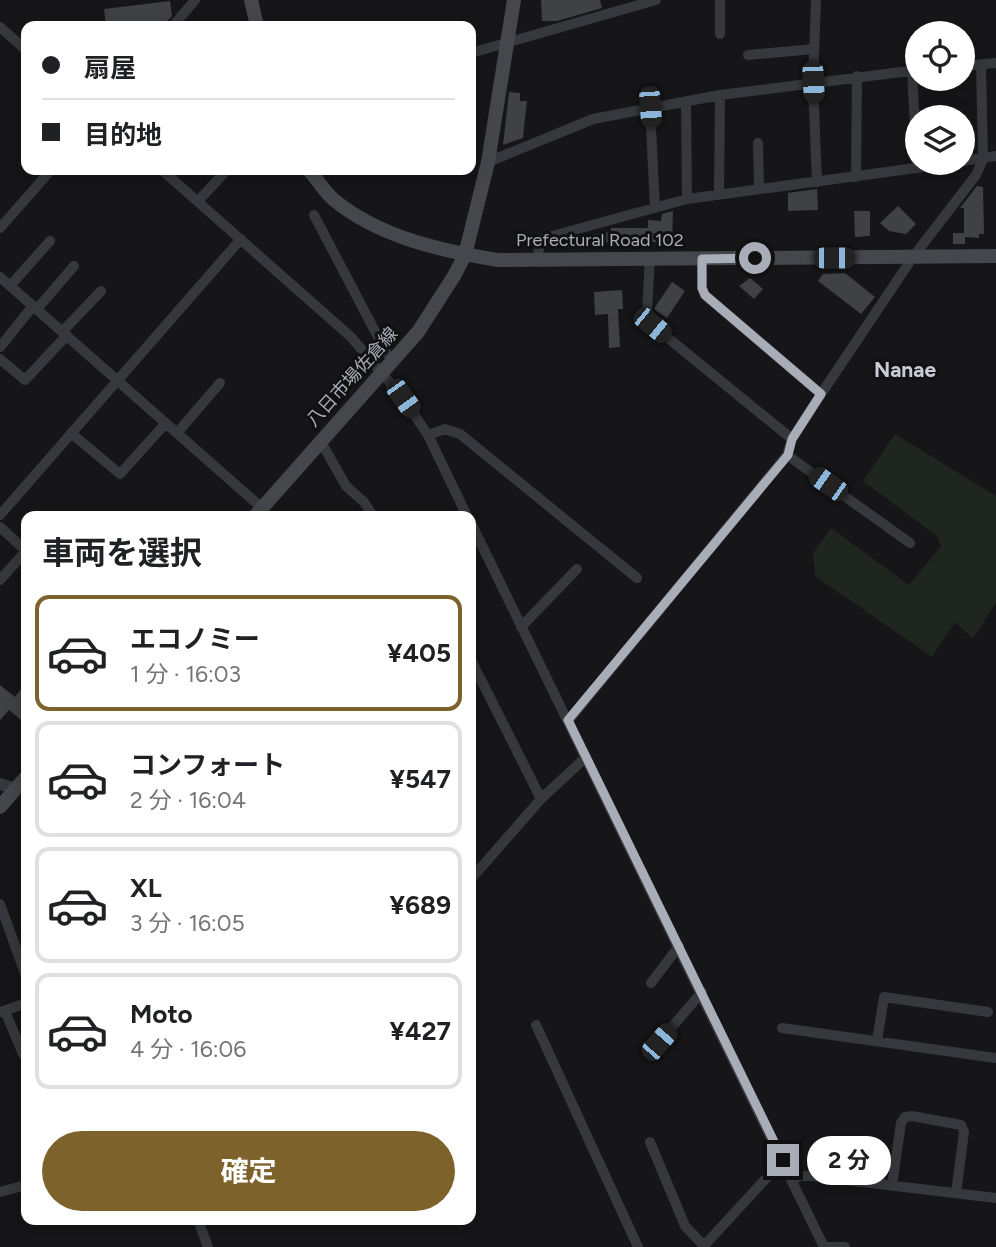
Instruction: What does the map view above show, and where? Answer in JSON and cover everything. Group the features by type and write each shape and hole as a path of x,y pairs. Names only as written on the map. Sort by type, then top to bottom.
{"main road":[{"path":"251,0 256,21"},
{"path":"465,255 488,163 514,0"},
{"name":"Prefectural Road 102","path":"313,175 331,198 362,220 402,237 465,255 537,260 996,256"},
{"name":"八日市場佐倉線","path":"259,511 435,309 465,255"},
{"path":"0,807 21,790"}],"street":[{"path":"177,21 195,0"},
{"path":"476,51 656,0"},
{"path":"720,0 720,34"},
{"path":"816,0 813,82 817,183"},
{"path":"0,27 21,46"},
{"path":"748,55 814,49"},
{"path":"975,65 996,63"},
{"path":"568,720 788,455 792,439 913,257 976,176 983,159 981,65"},
{"path":"488,163 593,119 720,95 905,71"},
{"path":"856,76 856,177"},
{"path":"719,194 720,95"},
{"path":"686,101 687,199"},
{"path":"650,107 655,208"},
{"path":"758,143 759,188"},
{"path":"975,160 996,156"},
{"path":"537,260 541,239 687,199 905,169"},
{"path":"0,228 47,175"},
{"path":"168,175 351,337 380,375 403,398 428,435 465,511"},
{"path":"198,201 222,175"},
{"path":"314,215 387,354"},
{"path":"0,516 241,239"},
{"path":"10,286 50,241"},
{"path":"650,258 647,311 652,325 792,439"},
{"path":"702,259 702,288 705,295 821,394"},
{"path":"0,347 74,266"},
{"path":"0,277 118,379 257,511"},
{"path":"0,359 25,380 101,291"},
{"path":"177,433 220,383"},
{"path":"72,433 120,474 166,423"},
{"path":"428,435 445,429 460,434 637,578"},
{"path":"321,442 346,486 370,511"},
{"path":"788,455 910,543"},
{"path":"0,527 21,546"},
{"path":"476,533 826,1247 845,1247"},
{"path":"0,580 21,557"},
{"path":"521,627 577,569"},
{"path":"476,670 541,799"},
{"path":"476,873 541,799 586,757"},
{"path":"0,784 21,790"},
{"path":"0,904 21,962"},
{"path":"651,983 679,946"},
{"path":"659,1042 702,992"},
{"path":"877,1041 884,997 988,1012"},
{"path":"21,1005 2,1012 21,1050"},
{"path":"536,1025 638,1247"},
{"path":"782,1028 996,1058"},
{"path":"892,1185 901,1123 905,1117 912,1116 961,1125 964,1132 956,1194"},
{"path":"650,1142 685,1226 703,1247 783,1160"},
{"path":"793,1180 799,1176 812,1176 996,1198"},
{"path":"0,1192 21,1186"},
{"path":"200,1225 208,1247"}],"shaded area":[{"path":"895,434 996,496 996,602 973,639 955,622 932,657 815,576 813,553 831,528 909,585 941,546 937,536 863,481"}],"building":[{"path":"541,0 600,0 602,8 557,21 542,21"},
{"path":"170,1 172,16 168,21 105,21 104,9"},
{"path":"509,92 520,93 520,101 527,101 523,138 503,145"},
{"path":"977,186 983,187 984,234 979,234 979,238 965,237 965,244 953,244 953,233 964,233 964,208 960,208"},
{"path":"817,189 818,210 788,211 788,193"},
{"path":"898,206 916,224 906,234 889,231 880,223"},
{"path":"673,211 672,242 579,243 580,236 611,232 611,228 648,228 648,220 661,221 662,214"},
{"path":"854,211 870,211 870,236 855,237"},
{"path":"845,273 875,297 861,314 818,281 823,274"},
{"path":"750,278 763,289 754,299 739,286"},
{"path":"672,282 685,291 667,318 655,310 655,307"},
{"path":"622,290 623,309 618,309 620,347 609,348 608,314 595,315 594,292"},
{"path":"0,685 15,697 21,689 21,720 9,710 0,720"}],"district":[{"name":"Nanae","path":"905,369"}],"route":[{"path":"755,258 702,259 702,288 705,295 821,394 792,439 788,455 568,720 783,1160"}]}
